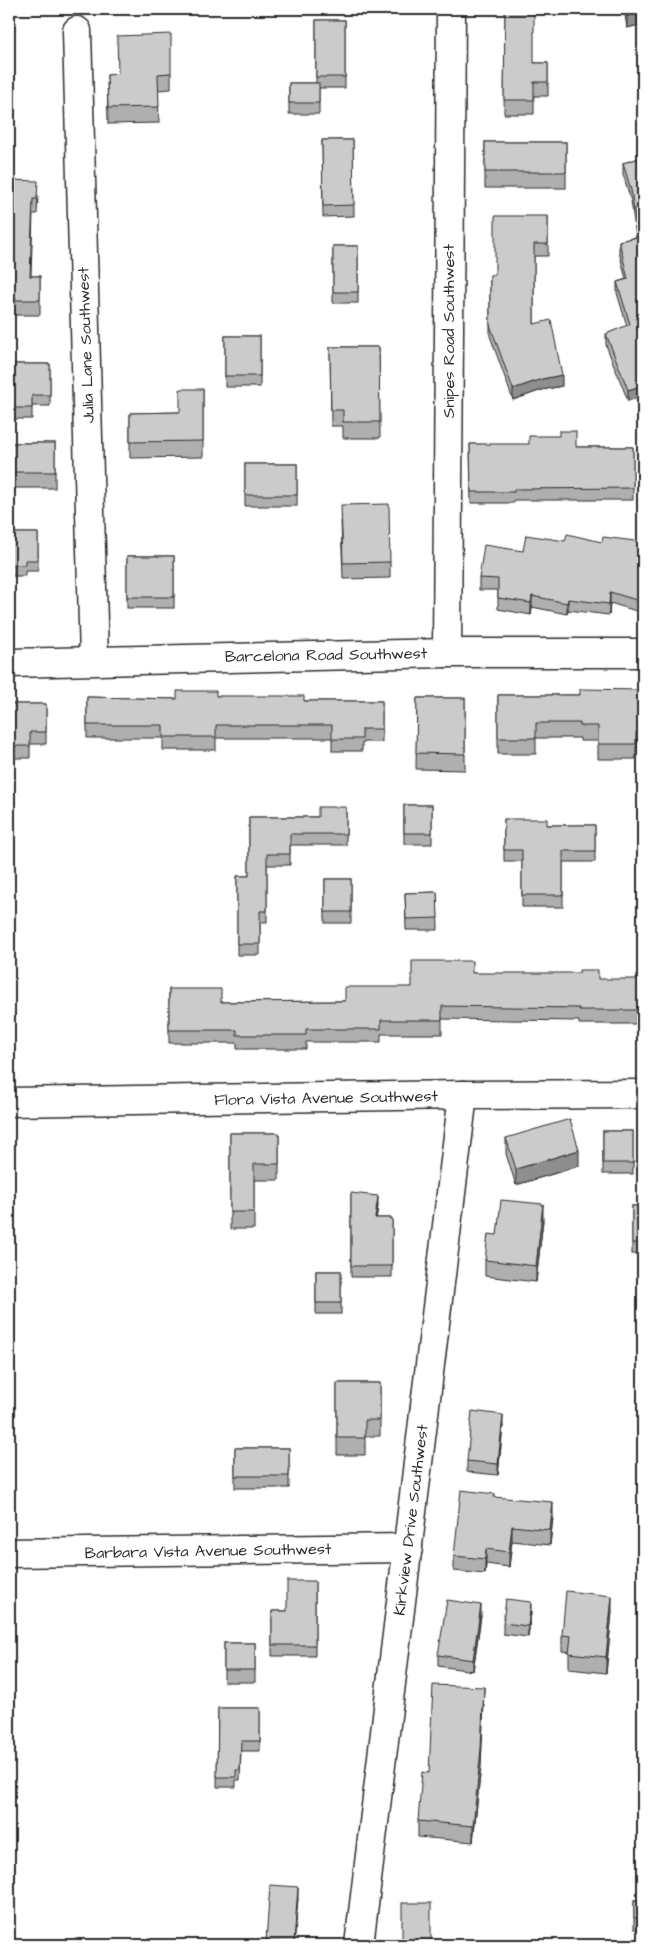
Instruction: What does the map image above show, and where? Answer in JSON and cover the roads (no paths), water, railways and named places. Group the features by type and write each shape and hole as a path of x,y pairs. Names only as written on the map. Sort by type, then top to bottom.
{"street":[{"name":"Snipes Road Southwest","path":"447,653 451,9"},
{"name":"Julia Lane Southwest","path":"77,31 94,660"},
{"name":"Barcelona Road Southwest","path":"9,663 447,653 643,653"},
{"name":"Flora Vista Avenue Southwest","path":"9,1102 643,1094"},
{"name":"Kirkview Drive Southwest","path":"359,1945 463,1095"},
{"name":"Barbara Vista Avenue Southwest","path":"9,1553 408,1548"}]}
